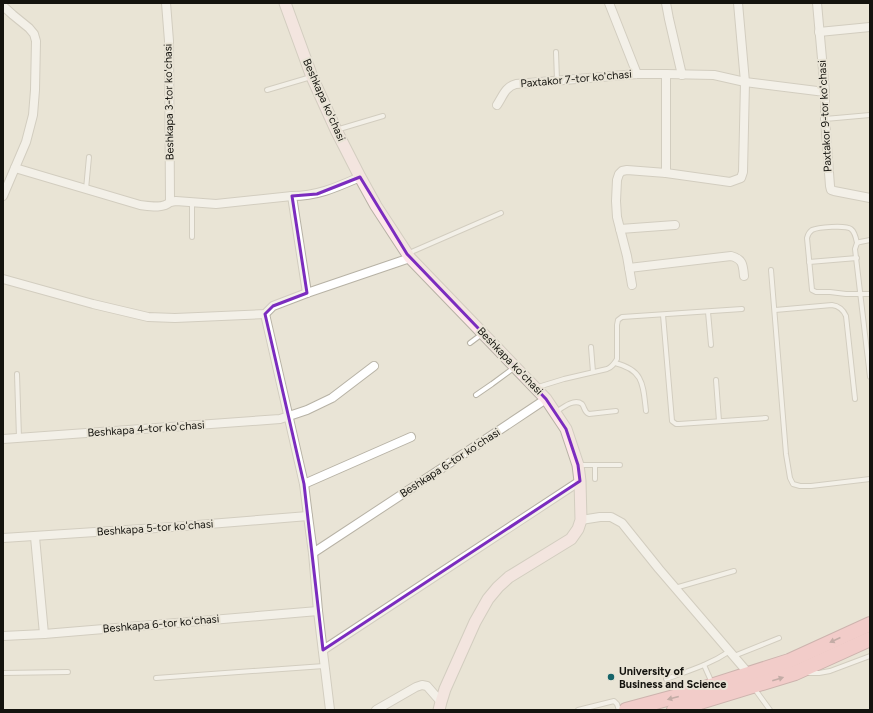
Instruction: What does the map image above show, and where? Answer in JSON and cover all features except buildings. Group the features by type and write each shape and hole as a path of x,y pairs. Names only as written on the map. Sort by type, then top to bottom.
{"highway":[{"path":"674,710 751,680 870,624"},
{"path":"626,710 713,686 795,674 870,639"}],"street":[{"name":"Beshkapa 3-tor koʻchasi","path":"166,3 169,41 170,202"},
{"name":"Beshkapa ko'chasi","path":"285,3 312,77 336,130 360,177 408,256 546,399 566,429 578,464 581,520"},
{"name":"Paxtakor 7-tor koʻchasi","path":"497,105 506,90 510,86 516,84 637,74 609,3"},
{"path":"666,3 682,75"},
{"path":"632,285 617,217 616,201 618,180 622,171 666,173 730,182 741,178 743,172 745,82 738,3"},
{"name":"Paxtakor 9-tor koʻchasi","path":"817,3 825,92 825,119 831,190 834,192 870,198"},
{"path":"3,6 29,28 34,34 36,41 33,115 26,142 3,196"},
{"path":"819,32 870,27"},
{"path":"637,74 714,76 745,82 825,92"},
{"path":"666,74 666,173"},
{"path":"15,168 86,190 151,207 169,204 170,202 216,204 318,194 360,177"},
{"path":"292,196 307,293"},
{"path":"620,229 675,225"},
{"path":"3,279 93,304 148,317 175,318 265,314 272,306 408,256"},
{"path":"629,268 731,256 737,258 742,264 744,276"},
{"path":"265,314 304,484 330,710"},
{"name":"Beshkapa 4-tor koʻchasi","path":"3,439 280,419 307,410 332,398 374,366"},
{"name":"Beshkapa 6-tor koʻchasi","path":"313,553 546,399"},
{"path":"304,484 411,437"},
{"path":"323,650 580,481"},
{"name":"Beshkapa 5-tor koʻchasi","path":"3,538 35,537 308,516"},
{"path":"440,706 445,689 475,622 488,599 498,586 509,577 571,538 578,529 581,520 600,517 611,517 622,523 751,680"},
{"path":"35,537 44,634"},
{"name":"Beshkapa 6-tor koʻchasi","path":"3,636 44,634 318,611"},
{"path":"376,710 404,693 422,685 427,686 440,706"}],"lane":[{"path":"556,52 557,80"},
{"path":"267,90 312,77"},
{"path":"825,119 870,114"},
{"path":"336,130 383,116"},
{"path":"86,190 90,157"},
{"path":"192,202 192,237"},
{"path":"408,256 501,213"},
{"path":"870,294 861,294 846,294 838,292 814,292 811,284 807,238 808,234 818,228 845,226 854,232 857,243 856,258 861,294 870,377"},
{"path":"857,243 870,240"},
{"path":"809,262 856,258"},
{"path":"771,270 786,454 790,478 793,484 800,486 870,479"},
{"path":"775,310 832,305 840,307 843,310 846,316 855,399"},
{"path":"535,388 612,367 616,359 616,331 618,320 622,317 742,309"},
{"path":"708,312 711,345"},
{"path":"662,315 672,421 679,424 766,418"},
{"path":"470,343 482,334"},
{"path":"591,347 593,372"},
{"path":"615,363 627,367 642,381 646,410"},
{"path":"476,394 515,367"},
{"path":"17,374 19,438"},
{"path":"716,380 719,421"},
{"path":"556,413 574,402 583,405 585,412 589,414 616,411"},
{"path":"578,464 620,465"},
{"path":"595,465 596,479"},
{"path":"675,588 734,571"},
{"path":"666,680 731,654 780,638"},
{"path":"795,674 830,671 870,656"},
{"path":"156,678 325,666"},
{"path":"704,666 713,686"},
{"path":"3,673 68,672"},
{"path":"751,680 770,710"},
{"path":"578,710 614,701 619,710"}],"highlighted area":[{"path":"360,177 407,254 546,399 566,429 578,465 580,481 323,650 304,484 265,314 273,306 307,293 292,196 317,194"}],"place":[{"name":"University of Business and Science","path":"611,677"}]}
